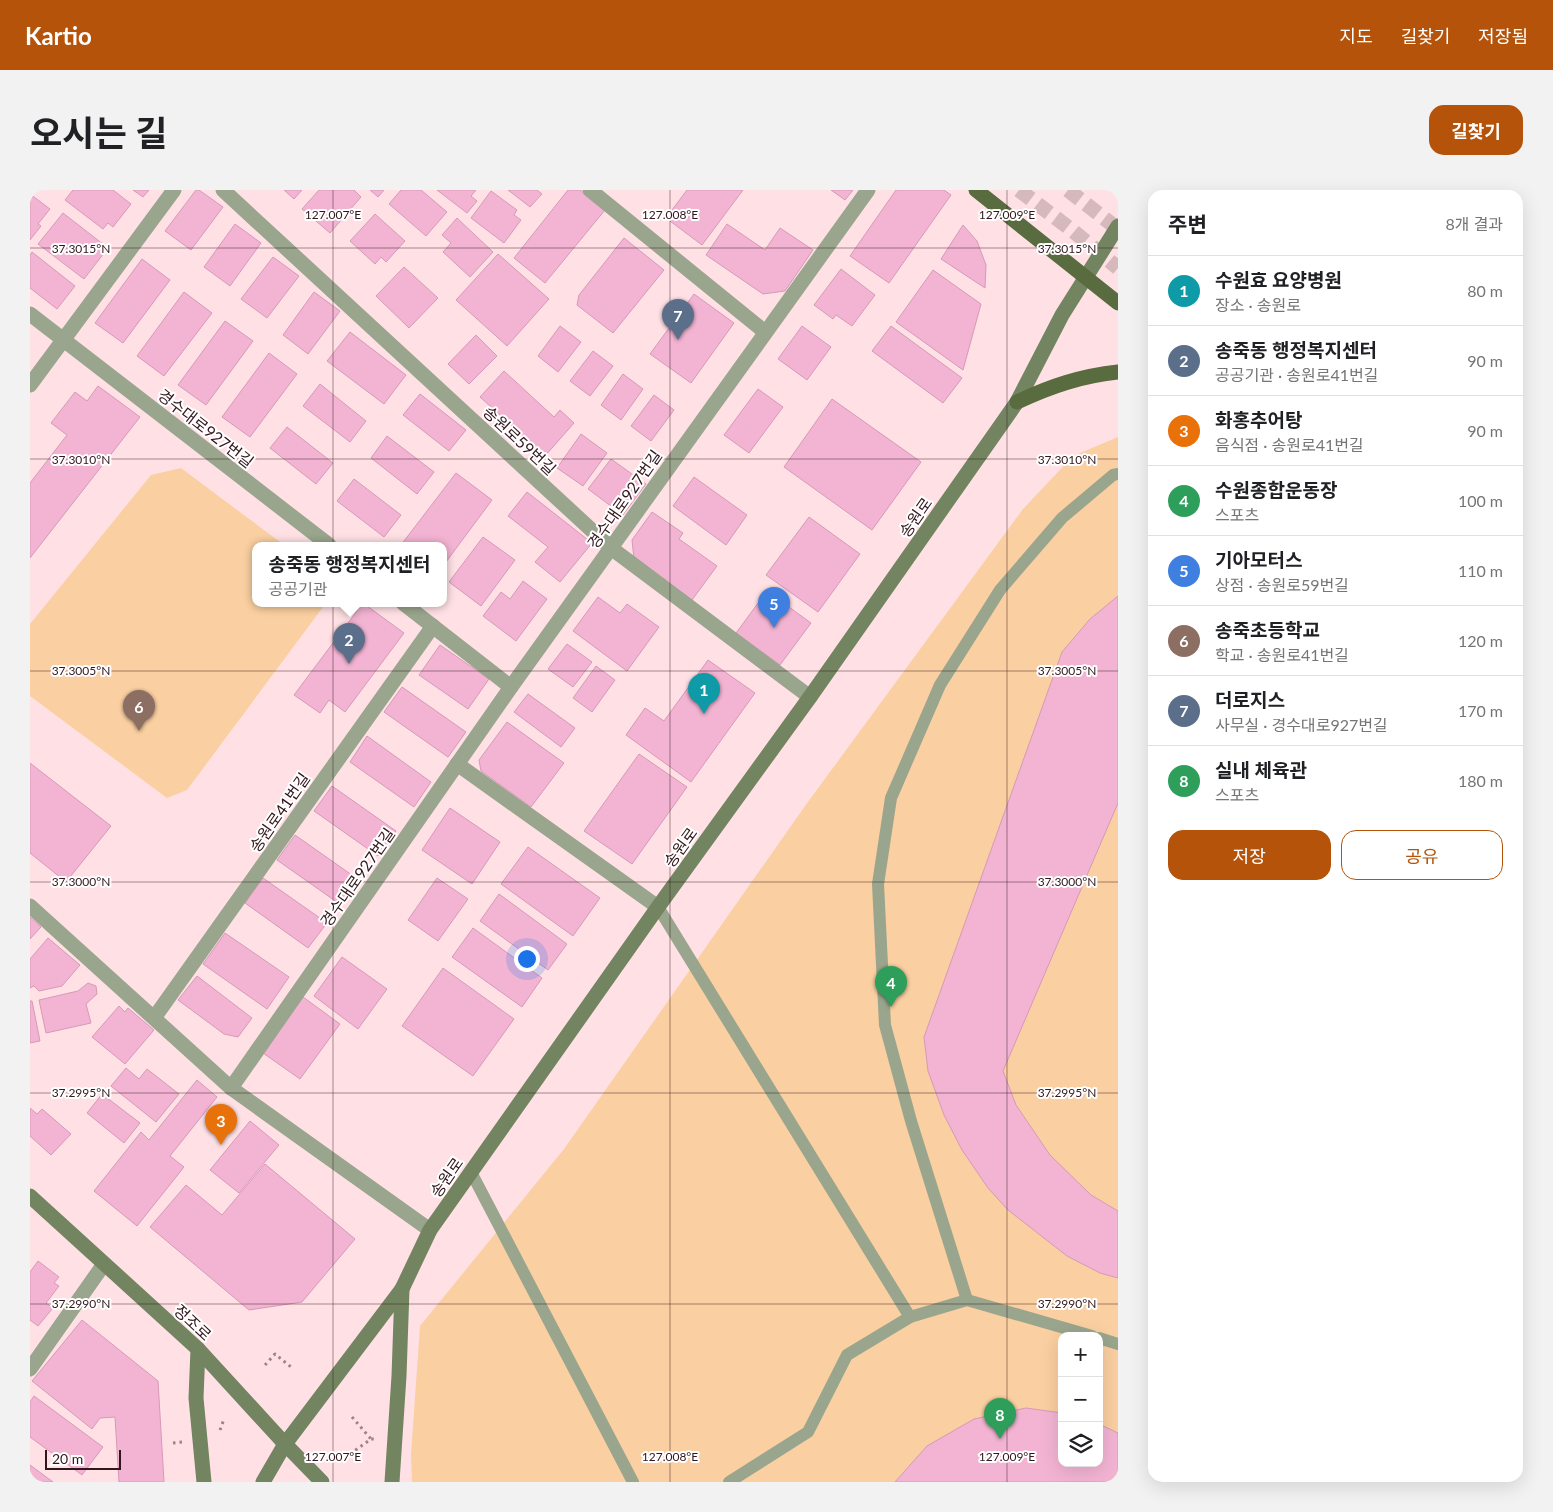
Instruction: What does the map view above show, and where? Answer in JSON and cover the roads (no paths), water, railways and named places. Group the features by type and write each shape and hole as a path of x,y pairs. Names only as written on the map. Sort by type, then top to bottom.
{"main road":[{"path":"976,190 1118,303"},
{"name":"송원로","path":"263,1482 285,1444 402,1289 430,1230 658,907 810,697 1017,402 1062,315 1118,226"},
{"path":"1017,402 1051,386 1096,374 1118,372"},
{"name":"정조로","path":"30,1196 198,1349 322,1482"},
{"path":"392,1482 399,1376 402,1289"},
{"path":"198,1349 196,1398 204,1482"}],"street":[{"path":"30,385 174,190"},
{"name":"송원로59번길","path":"223,190 611,548 810,697"},
{"path":"590,190 765,332"},
{"name":"경수대로927번길","path":"231,1088 511,687 868,190"},
{"name":"경수대로927번길","path":"30,314 324,542"},
{"path":"408,607 511,687"},
{"name":"송원로41번길","path":"154,1018 433,626"},
{"path":"457,764 658,907"},
{"path":"30,906 231,1088 430,1230"},
{"path":"30,1369 104,1264"}],"lane":[{"path":"967,1300 911,1121 884,1025 878,884 891,798 940,685 1000,590 1062,518 1112,476 1118,474"},
{"path":"658,907 910,1317"},
{"path":"471,1172 633,1482"},
{"path":"729,1482 808,1432 847,1355 910,1317 967,1300 1078,1332"},
{"path":"1103,1339 1118,1344"}],"tunnel":[{"path":"1019,190 1118,268"},
{"path":"1068,190 1118,229"}],"place":[{"name":"더로지스","path":"678,340"},
{"name":"기아모터스","path":"774,628"},
{"name":"송죽동 행정복지센터","path":"349,664"},
{"name":"수원효 요양병원","path":"704,714"},
{"name":"송죽초등학교","path":"139,731"},
{"name":"수원종합운동장","path":"891,1007"},
{"name":"화홍추어탕","path":"221,1145"},
{"name":"실내 체육관","path":"1000,1439"}]}
